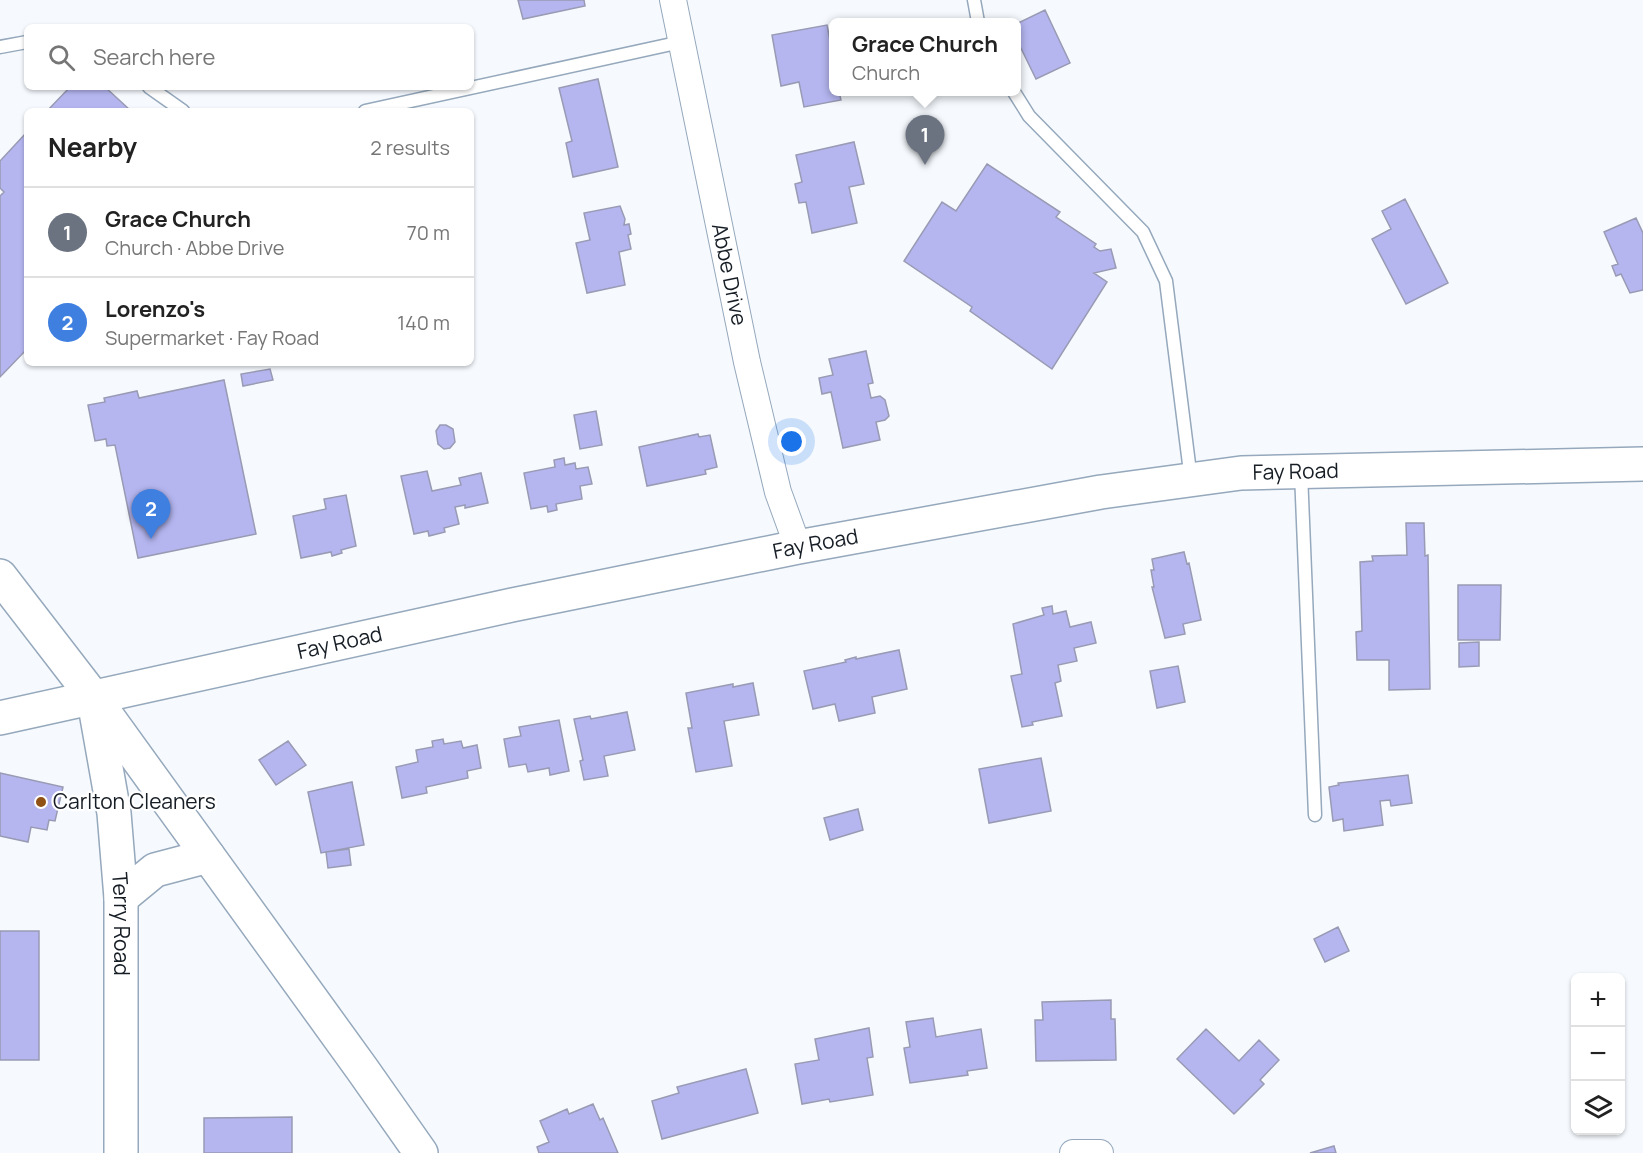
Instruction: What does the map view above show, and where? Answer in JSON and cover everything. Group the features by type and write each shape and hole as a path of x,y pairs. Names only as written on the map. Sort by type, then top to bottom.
{"street":[{"name":"Abbe Drive","path":"672,0 747,362 778,492 798,547"},
{"name":"Fay Road","path":"0,718 513,605 798,547 1101,492 1241,473 1643,464"},
{"path":"0,576 94,698 421,1153"},
{"name":"Terry Road","path":"94,698 114,813 121,898 121,1153"},
{"path":"121,898 155,870 208,856"},
{"path":"1073,1153 1100,1153"}],"lane":[{"path":"974,0 977,18"},
{"path":"474,87 681,42"},
{"path":"0,47 24,43"},
{"path":"153,90 179,108"},
{"path":"379,108 461,90"},
{"path":"1016,96 1029,116 1143,232 1166,281 1191,480"},
{"path":"1301,472 1315,815"}],"building":[{"path":"518,0 584,0 585,6 523,19"},
{"path":"1045,10 1070,63 1036,79 1021,48 1021,22"},
{"path":"827,25 829,96 840,96 841,100 804,107 799,82 781,86 772,35"},
{"path":"598,79 618,167 573,177 566,143 572,141 559,88"},
{"path":"67,90 108,90 128,108 50,108"},
{"path":"24,135 24,352 0,377 0,196 4,192 0,188 0,161"},
{"path":"854,142 864,184 849,187 857,223 812,233 806,202 799,203 795,184 802,182 796,155"},
{"path":"987,164 1060,212 1056,217 1096,244 1094,247 1100,251 1111,249 1116,268 1094,273 1107,282 1052,369 970,311 972,307 904,261 942,202 956,211"},
{"path":"1405,199 1448,283 1406,304 1372,239 1391,229 1382,211"},
{"path":"620,206 625,219 624,225 629,224 631,234 628,235 631,249 619,252 625,285 587,293 576,243 590,240 584,213"},
{"path":"1636,218 1643,233 1643,290 1630,293 1621,274 1616,276 1612,266 1618,264 1604,232"},
{"path":"866,351 873,383 868,384 871,398 880,396 885,400 889,416 885,420 876,422 880,440 843,448 831,392 822,394 819,378 833,375 829,359"},
{"path":"270,369 273,380 243,386 241,374"},
{"path":"224,380 256,534 138,558 115,445 107,446 106,439 95,441 88,405 105,402 104,398 137,391 139,398"},
{"path":"596,411 602,445 580,449 574,415"},
{"path":"440,425 453,429 455,442 450,448 444,449 438,444 436,431"},
{"path":"698,434 699,437 710,435 717,467 705,470 706,474 647,486 639,447"},
{"path":"564,458 565,465 575,463 576,469 588,467 592,484 580,486 582,499 556,504 557,510 548,512 547,506 531,509 524,473 555,467 554,460"},
{"path":"427,471 432,491 461,485 459,478 481,473 488,503 465,508 465,505 455,507 459,524 444,528 445,532 429,536 428,531 414,534 401,476"},
{"path":"346,495 356,546 341,550 342,553 332,556 331,552 301,558 293,516 326,509 324,499"},
{"path":"1406,523 1424,523 1425,556 1428,555 1430,689 1389,690 1389,660 1357,660 1356,632 1362,631 1360,562 1373,561 1372,556 1407,555"},
{"path":"1184,552 1187,564 1189,563 1201,620 1183,624 1185,634 1165,638 1152,587 1154,587 1151,570 1154,570 1152,559"},
{"path":"1458,585 1501,585 1500,640 1458,640"},
{"path":"1052,606 1053,614 1066,611 1070,627 1091,622 1096,643 1074,648 1077,661 1058,665 1061,681 1055,683 1062,716 1032,722 1033,725 1022,727 1011,676 1022,674 1013,624 1044,615 1042,608"},
{"path":"1479,642 1479,666 1459,667 1459,643"},
{"path":"899,650 907,689 872,697 875,713 839,721 835,704 813,709 804,671 846,662 845,660 856,657 856,659"},
{"path":"1178,666 1185,702 1157,708 1150,671"},
{"path":"753,683 759,715 724,721 732,766 696,772 688,728 692,728 686,693 733,684 733,687"},
{"path":"627,712 635,750 604,756 608,776 584,780 580,761 583,760 574,719 590,716 591,719"},
{"path":"559,720 569,771 550,775 549,768 528,772 526,764 509,767 504,739 521,736 519,727"},
{"path":"443,739 444,744 461,741 463,748 477,745 481,768 467,771 468,778 426,787 427,793 402,798 396,767 418,762 416,750 433,747 432,741"},
{"path":"288,741 306,765 276,785 259,760"},
{"path":"1041,758 1051,811 989,823 979,769"},
{"path":"0,773 63,787 55,821 49,820 47,830 31,827 28,842 0,836"},
{"path":"1408,775 1412,803 1391,806 1390,800 1380,801 1383,825 1344,831 1343,819 1333,821 1329,787 1339,785 1338,783"},
{"path":"352,782 364,845 321,853 308,792"},
{"path":"858,809 863,830 830,840 824,818"},
{"path":"349,849 351,865 328,868 326,852"},
{"path":"1338,927 1349,951 1325,962 1314,939"},
{"path":"0,931 39,931 39,1060 0,1060"},
{"path":"1111,1000 1111,1019 1115,1019 1116,1060 1036,1061 1035,1020 1043,1020 1042,1002"},
{"path":"933,1018 936,1037 981,1029 987,1068 967,1071 968,1075 910,1083 904,1048 910,1047 906,1022"},
{"path":"869,1028 873,1057 867,1058 873,1095 802,1104 795,1064 819,1060 815,1039"},
{"path":"1206,1029 1239,1061 1259,1040 1279,1060 1260,1080 1264,1084 1234,1114 1177,1059"},
{"path":"746,1069 758,1113 662,1139 652,1101 679,1093 677,1087"},
{"path":"593,1104 600,1120 603,1118 618,1153 539,1153 537,1147 549,1142 540,1121 567,1109 569,1114"},
{"path":"292,1117 292,1153 204,1153 204,1118"},
{"path":"1334,1146 1336,1153 1310,1153"}],"place":[{"name":"Grace Church","path":"925,165"},
{"name":"Lorenzo's","path":"151,539"},
{"name":"Carlton Cleaners","path":"41,802"}]}
